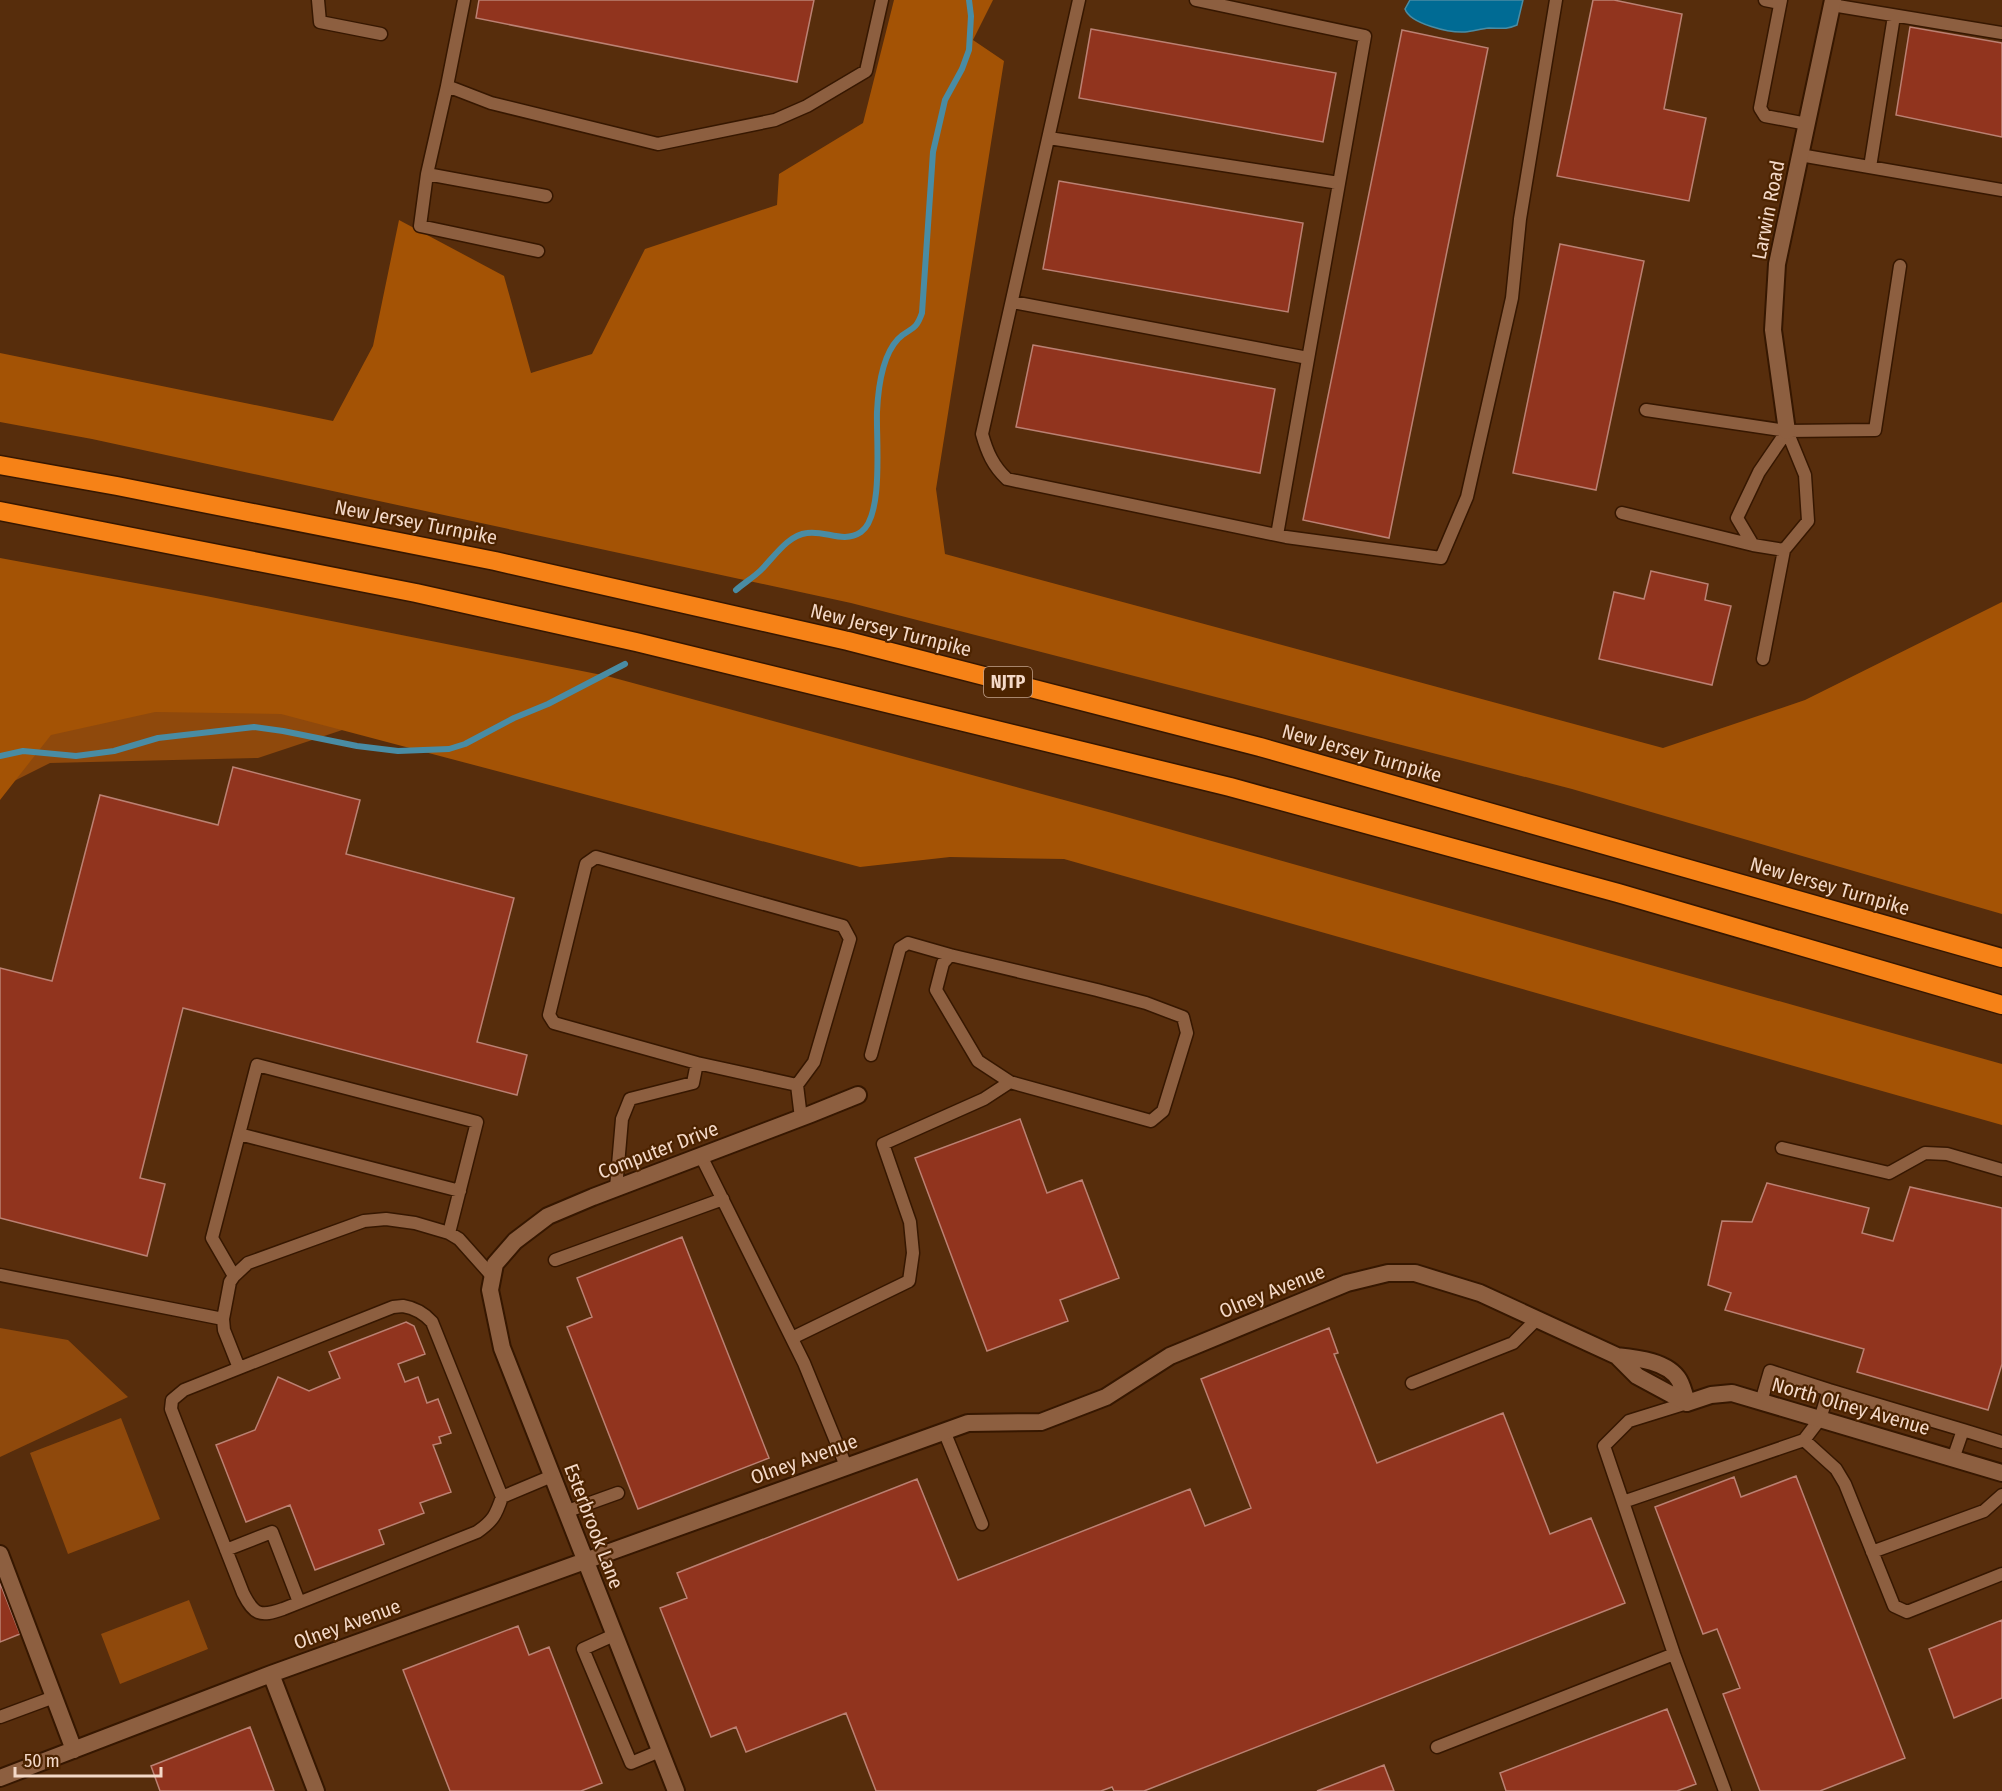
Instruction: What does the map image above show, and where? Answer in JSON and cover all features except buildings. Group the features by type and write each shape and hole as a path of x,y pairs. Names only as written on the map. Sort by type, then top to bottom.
{"highway":[{"name":"New Jersey Turnpike","path":"0,465 495,561 848,641 1260,747 2002,958"},
{"name":"NJTP","path":"0,511 416,593 636,642 1230,788 1629,896 2002,1005"}],"street":[{"name":"Larwin Road","path":"1787,431 1773,330 1777,264 1832,3"},
{"name":"Computer Drive","path":"493,1275 495,1264 515,1241 548,1216 858,1095"},
{"name":"Olney Avenue","path":"0,1778 271,1674 944,1431 968,1423 1041,1422 1106,1396 1170,1356 1347,1283 1388,1273 1415,1273 1474,1290 1617,1356 1637,1376 1687,1403"},
{"name":"Esterbrook Lane","path":"493,1275 490,1290 502,1348 675,1791"},
{"name":"North Olney Avenue","path":"1687,1403 1722,1393 1732,1393 2002,1473"},
{"path":"0,1554 74,1750"},
{"path":"271,1674 316,1791"},
{"path":"0,1784 3,1791"}],"lane":[{"path":"318,0 320,22 381,34"},
{"path":"464,0 427,174 420,226 538,251"},
{"path":"447,86 491,103 658,144 774,120 807,106 866,71 882,0"},
{"path":"1079,0 982,434 988,455 996,469 1007,479 1277,535 1441,558 1467,497 1512,298 1520,219 1556,0"},
{"path":"1196,0 1365,36 1277,535"},
{"path":"1765,0 1780,1 1760,108 1765,116 1807,124"},
{"path":"1832,3 1894,16 2002,33"},
{"path":"1870,167 1894,16"},
{"path":"1049,138 1339,183"},
{"path":"1800,156 2002,190"},
{"path":"427,174 546,196"},
{"path":"1646,410 1787,431 1875,430 1900,266"},
{"path":"1012,302 1308,358"},
{"path":"1753,545 1737,518 1760,472 1787,431"},
{"path":"1763,659 1784,550 1808,521 1805,475 1787,431"},
{"path":"1622,513 1753,545 1784,550"},
{"path":"797,1085 697,1063 554,1023 549,1015 586,864 596,857 843,926 850,939 814,1062 797,1085 801,1118"},
{"path":"871,1055 900,948 908,943 1146,1003 1183,1017 1186,1033 1163,1111 1150,1121 1010,1082 978,1061 936,990 943,963 950,955"},
{"path":"616,1188 622,1119 630,1099 693,1083 697,1063"},
{"path":"234,1276 212,1238 257,1065 477,1122 449,1233"},
{"path":"792,1338 909,1281 913,1253 910,1222 883,1144 984,1099 1010,1082"},
{"path":"239,1134 460,1191"},
{"path":"1782,1148 1889,1173 1925,1153 1947,1154 2002,1170"},
{"path":"701,1156 804,1363 846,1466"},
{"path":"555,1260 723,1199"},
{"path":"239,1368 224,1330 222,1318 230,1282 248,1263 364,1221 386,1219 415,1222 449,1233 459,1239 493,1275"},
{"path":"0,1275 222,1318"},
{"path":"393,1307 413,1308 426,1315 432,1322 502,1497 496,1514 477,1532 270,1613 258,1613 250,1607 226,1550 171,1409 172,1401 184,1390 393,1307"},
{"path":"1412,1383 1513,1344 1537,1319"},
{"path":"1761,1402 1770,1371 2002,1442"},
{"path":"1623,1502 1804,1440 1820,1419 1829,1390"},
{"path":"1687,1403 1629,1421 1604,1446 1674,1654 1725,1791"},
{"path":"1953,1459 1963,1430"},
{"path":"944,1431 982,1524"},
{"path":"1804,1440 1836,1469 1845,1484 1894,1606 1907,1612 2002,1574"},
{"path":"502,1497 552,1476"},
{"path":"566,1512 618,1493"},
{"path":"1872,1552 1984,1511 2002,1495"},
{"path":"226,1550 272,1532 299,1602"},
{"path":"614,1635 583,1649 631,1763 660,1751"},
{"path":"1437,1746 1674,1654"},
{"path":"0,1717 54,1697"}],"shaded area":[{"path":"894,0 993,0 973,40 1004,61 936,489 945,554 1663,748 1805,700 2002,602 2002,914 1572,789 851,603 92,439 0,422 0,353 333,421 373,346 399,220 504,276 531,373 592,354 645,249 777,205 779,174 863,123"},
{"path":"0,558 206,596 607,676 1112,813 2002,1064 2002,1125 1064,859 950,857 860,867 281,714 155,712 51,735 0,800"},
{"path":"0,578 529,668 258,758 50,763 2,787"},
{"path":"0,1328 68,1340 128,1397 0,1457"},
{"path":"121,1418 160,1519 68,1554 30,1453"},
{"path":"189,1600 208,1649 120,1684 101,1634"}],"water":[{"path":"1410,0 1523,0 1517,25 1465,32 1441,29 1414,19 1405,9"}],"waterway":[{"path":"736,590 758,573 782,547 794,538 807,533 848,537 861,532 868,523 876,494 877,412 880,384 888,354 898,339 914,327 922,313 933,152 945,100 962,69 969,50 971,16 969,0"},
{"path":"0,756 23,751 76,756 114,751 158,738 254,727 357,746 398,751 449,749 465,744 514,718 548,704 625,664"}]}
